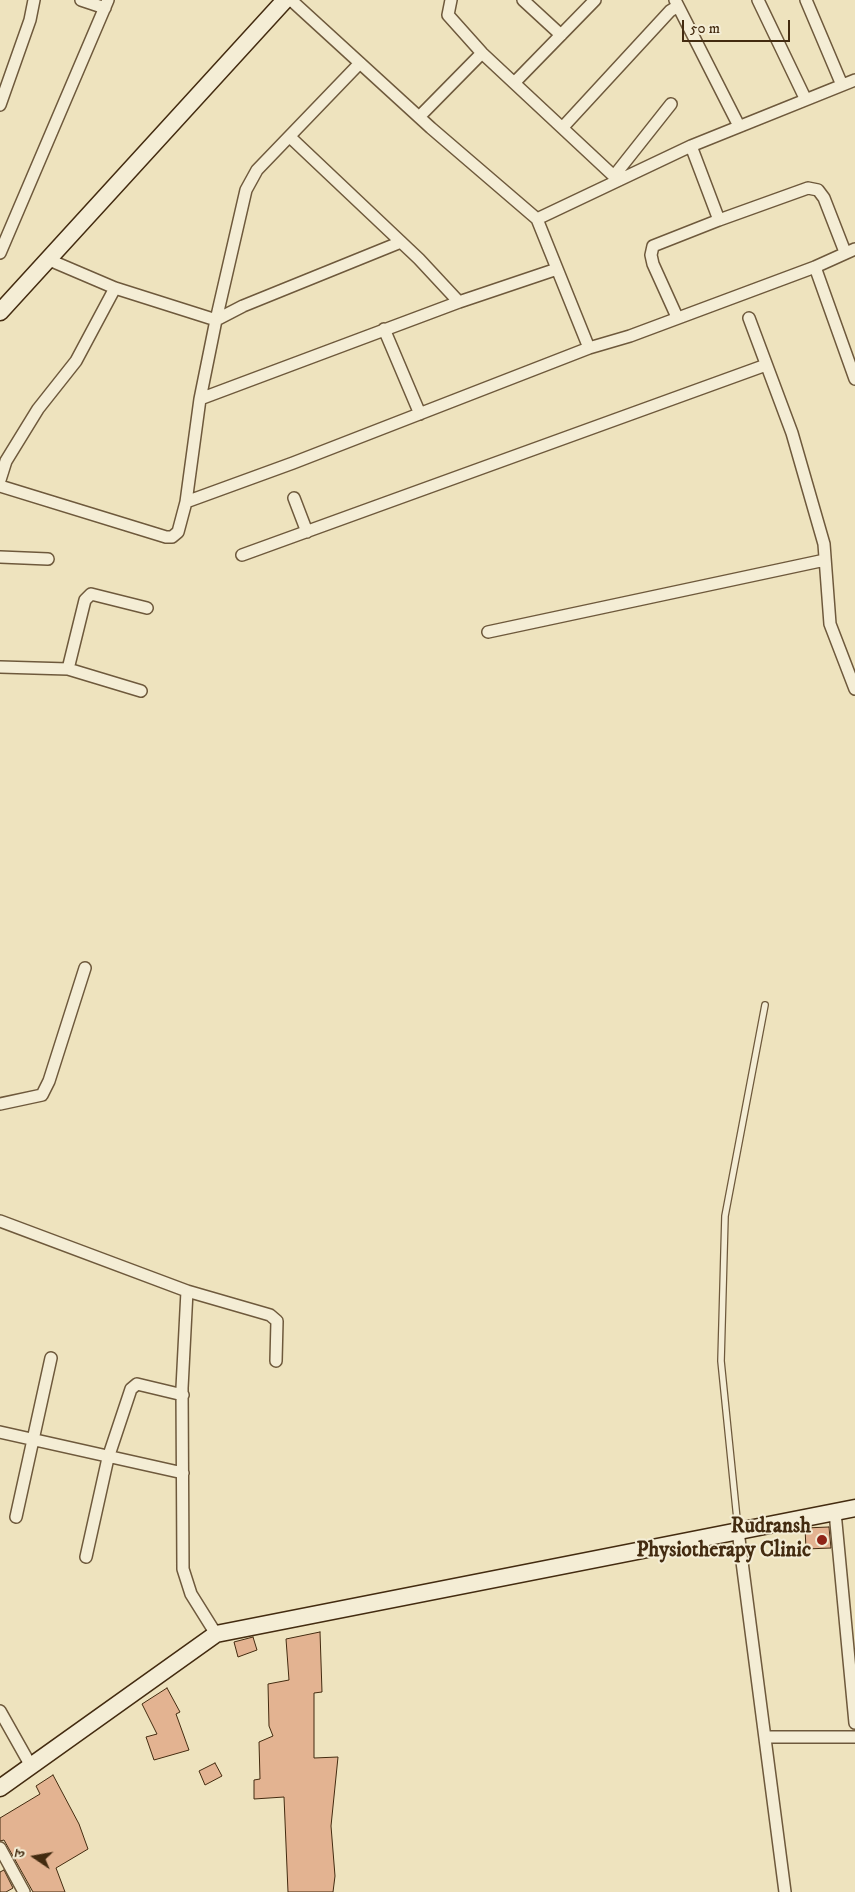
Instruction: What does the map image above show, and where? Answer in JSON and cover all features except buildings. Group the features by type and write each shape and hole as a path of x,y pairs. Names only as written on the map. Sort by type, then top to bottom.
{"street":[{"path":"0,105 30,20 34,0"},
{"path":"0,253 107,4 81,0"},
{"path":"0,312 285,0"},
{"path":"291,0 420,118 537,219 589,348"},
{"path":"450,0 448,16 482,53 616,178"},
{"path":"523,0 561,35"},
{"path":"515,82 596,0"},
{"path":"758,0 805,98"},
{"path":"806,0 842,84"},
{"path":"563,127 677,3 740,126"},
{"path":"420,118 482,53"},
{"path":"0,486 166,538 172,538 178,532 186,502 200,399 246,190 257,170 360,63"},
{"path":"537,219 616,178 805,98 855,80"},
{"path":"616,178 671,104"},
{"path":"290,137 402,242 459,302"},
{"path":"691,146 719,220"},
{"path":"186,502 589,348 630,336 815,267 850,251 824,198 818,190 808,188 653,246 651,254 653,264 677,317"},
{"path":"48,259 115,288 216,320 244,306 402,242"},
{"path":"815,267 855,378"},
{"path":"200,399 384,329 556,269"},
{"path":"0,480 6,461 38,409 76,361 115,288"},
{"path":"749,318 792,433 824,544 830,624 855,689"},
{"path":"384,329 420,414"},
{"path":"242,555 766,365"},
{"path":"294,498 307,532"},
{"path":"0,557 48,559"},
{"path":"488,632 825,560"},
{"path":"68,669 86,600 91,594 147,608"},
{"path":"0,667 68,669 141,691"},
{"path":"0,1104 42,1095 49,1081 85,968"},
{"path":"0,1221 187,1291 270,1315 277,1321 276,1361"},
{"path":"187,1291 183,1395 183,1569 191,1594 216,1634"},
{"path":"16,1517 34,1440 50,1358"},
{"path":"86,1557 108,1458 131,1389 137,1384 183,1395"},
{"path":"0,1432 183,1474"},
{"path":"0,1788 216,1634 855,1508"},
{"path":"835,1512 855,1723"},
{"path":"738,1531 784,1892"},
{"path":"0,1711 30,1766"},
{"path":"764,1737 855,1737"},
{"path":"0,1848 19,1890"}],"lane":[{"path":"738,1531 733,1497 721,1361 726,1216 765,1005"}],"place":[{"name":"Rudransh Physiotherapy Clinic","path":"822,1540"}]}
